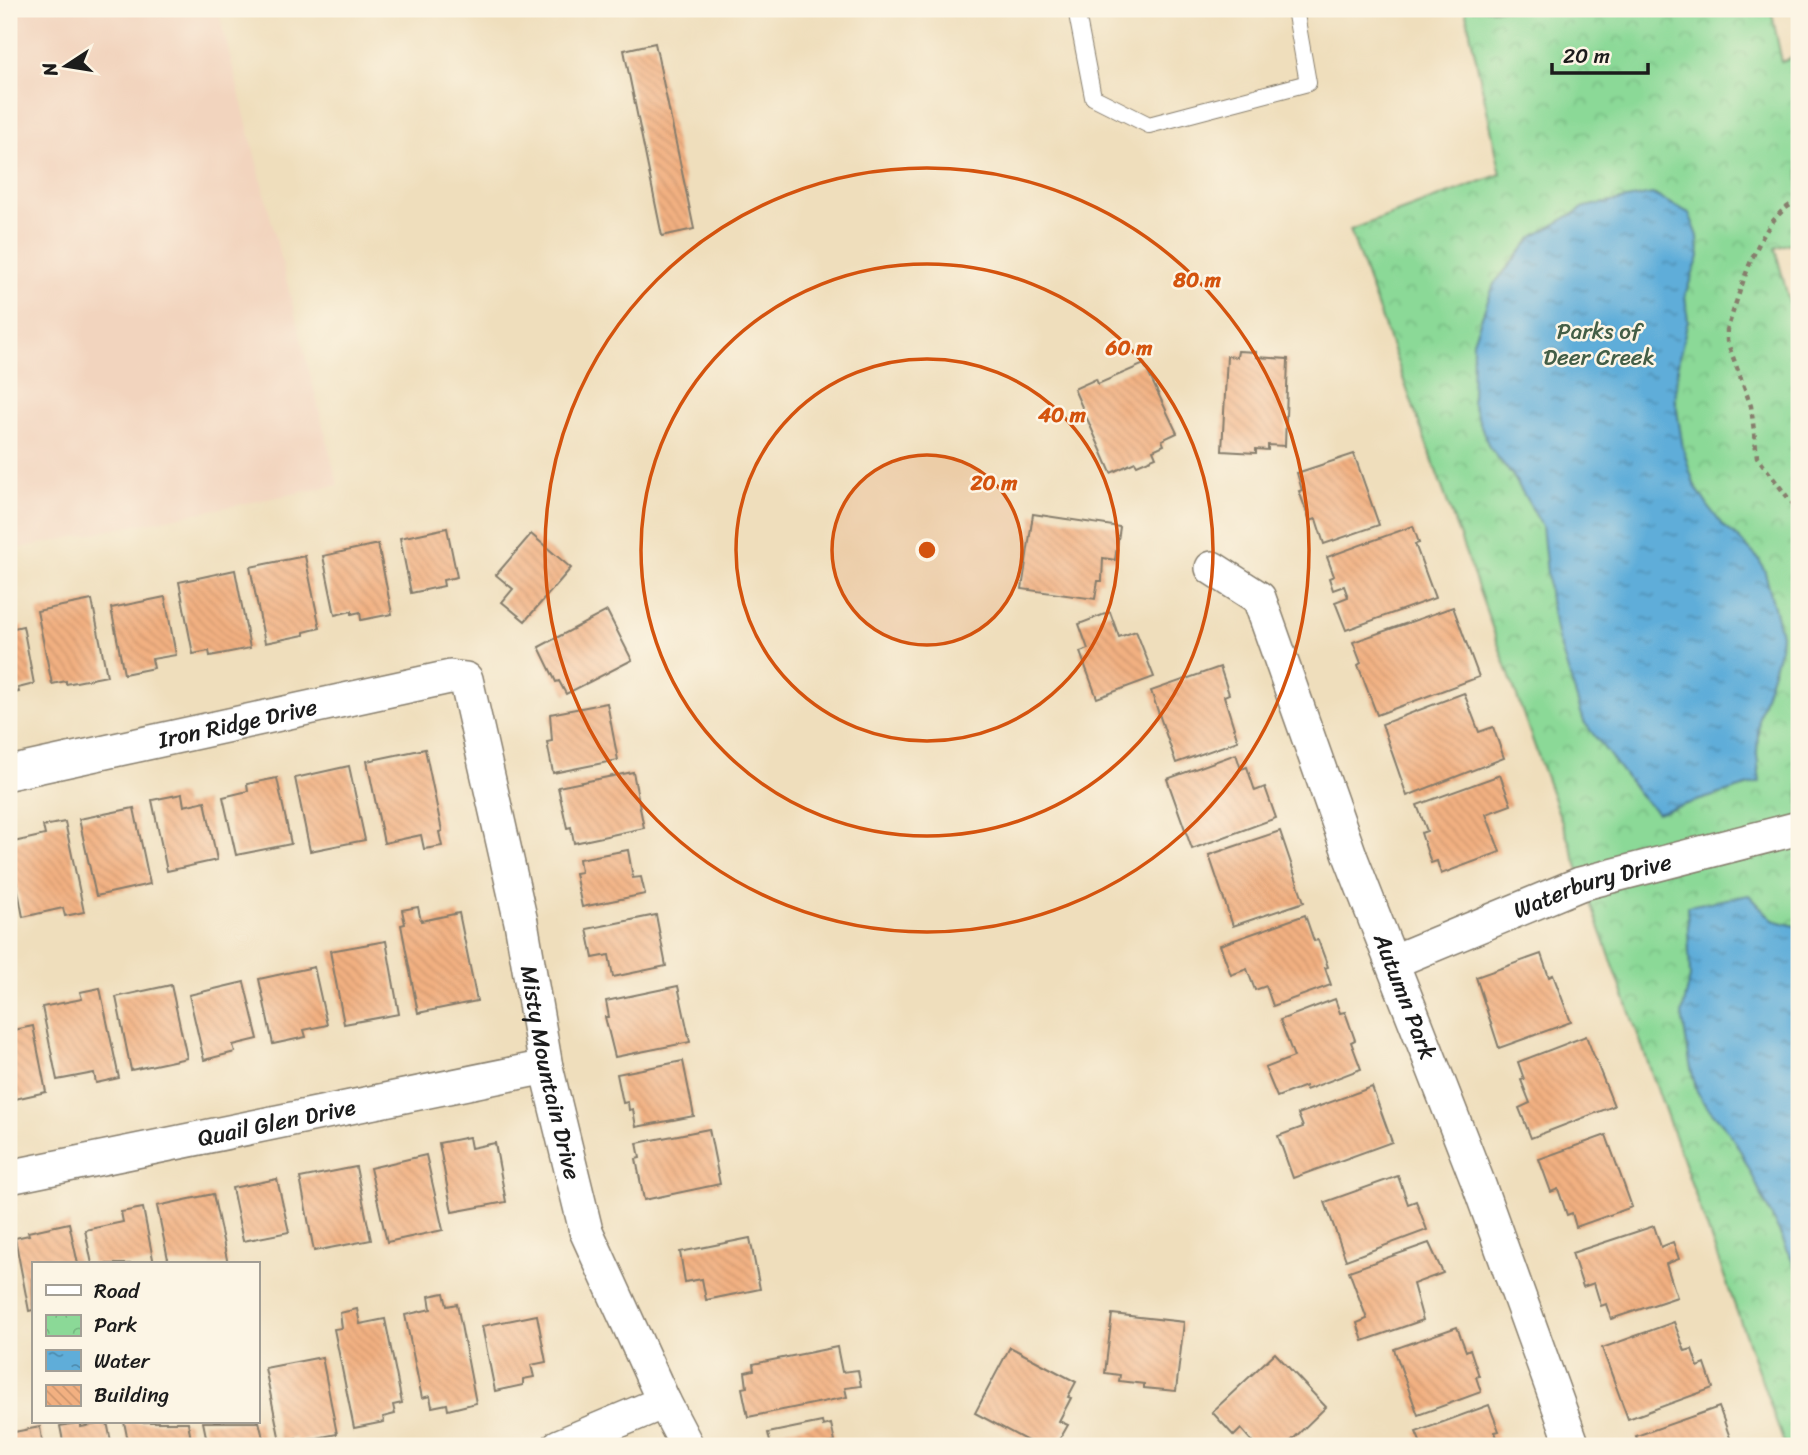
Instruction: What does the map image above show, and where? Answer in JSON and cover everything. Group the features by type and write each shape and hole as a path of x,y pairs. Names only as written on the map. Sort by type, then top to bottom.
{"street":[{"name":"Autumn Park","path":"1212,568 1259,598 1351,858 1479,1185 1573,1446"},
{"name":"Iron Ridge Drive","path":"9,773 450,677 466,680"},
{"name":"Misty Mountain Drive","path":"466,680 488,766 521,922 545,1067 586,1231 664,1402 687,1446"},
{"name":"Waterbury Drive","path":"1392,962 1580,884 1799,828"},
{"name":"Quail Glen Drive","path":"9,1177 545,1067"},
{"path":"559,1446 664,1402"}],"lane":[{"path":"1076,9 1093,97 1149,125 1308,83 1295,9"}],"path":[{"path":"1799,201 1790,204 1770,225 1761,240 1727,330 1727,341 1751,406 1757,457 1799,512"}],"shaded area":[{"path":"9,9 218,9 338,485 9,550"}],"green space":[{"name":"Parks of Deer Creek","path":"1465,9 1771,9 1782,62 1799,55 1799,240 1775,248 1799,339 1799,1446 1785,1446 1350,230 1501,174"}],"water":[{"path":"1652,194 1689,213 1698,236 1699,257 1685,295 1688,321 1679,358 1675,397 1683,448 1694,484 1708,506 1723,526 1759,559 1781,634 1780,648 1759,716 1757,754 1760,782 1657,813 1639,794 1584,722 1558,639 1550,601 1542,526 1513,476 1489,447 1472,402 1473,341 1494,284 1533,237 1585,207"},
{"path":"1749,895 1773,920 1799,927 1799,1274 1741,1152 1696,1089 1682,1015 1690,977 1687,906"}],"building":[{"path":"655,43 694,229 662,236 624,50"},
{"path":"1238,351 1256,352 1256,357 1288,359 1285,446 1268,445 1268,450 1256,449 1256,453 1222,451 1227,356 1237,357"},
{"path":"1144,364 1177,433 1162,440 1164,445 1153,450 1156,457 1137,465 1135,462 1111,473 1074,389 1096,379 1098,384"},
{"path":"1354,454 1379,525 1324,544 1316,519 1310,521 1299,491 1302,490 1297,473"},
{"path":"1033,514 1120,527 1115,560 1103,558 1102,581 1098,581 1095,599 1022,589"},
{"path":"1413,526 1419,543 1415,544 1435,598 1346,630 1335,602 1348,597 1344,586 1333,590 1329,578 1334,576 1327,557"},
{"path":"447,528 457,577 443,580 444,586 411,593 400,538"},
{"path":"531,534 571,568 525,621 502,602 513,589 496,575"},
{"path":"378,544 392,614 361,620 360,612 335,615 323,556"},
{"path":"305,556 320,628 304,632 304,635 265,643 250,567"},
{"path":"235,570 250,648 210,656 209,651 193,654 179,582"},
{"path":"165,597 176,655 152,659 154,668 124,674 111,608"},
{"path":"92,600 107,676 52,684 37,611"},
{"path":"1453,607 1479,677 1377,715 1358,665 1361,663 1353,642"},
{"path":"607,611 632,660 566,694 559,681 556,682 539,647"},
{"path":"1110,612 1119,637 1136,631 1154,677 1097,698 1080,652 1088,649 1079,624"},
{"path":"23,626 34,684 18,688 19,692 10,694 12,700 9,701 9,629"},
{"path":"1220,667 1229,694 1224,696 1238,741 1176,763 1151,691"},
{"path":"1464,693 1479,732 1493,727 1504,758 1407,796 1382,724"},
{"path":"607,703 618,760 553,773 547,742 552,741 550,714"},
{"path":"425,749 442,831 439,832 442,846 424,849 421,835 384,843 367,761"},
{"path":"1236,754 1241,769 1247,767 1255,791 1265,787 1276,818 1192,849 1167,779"},
{"path":"349,766 365,840 310,851 295,778"},
{"path":"633,772 644,828 574,843 571,827 567,828 558,787"},
{"path":"1500,775 1511,805 1486,814 1500,852 1441,874 1437,861 1431,863 1421,833 1427,831 1417,805"},
{"path":"277,778 291,844 236,855 223,797 248,791 247,784"},
{"path":"182,794 184,806 205,801 217,860 167,871 152,800"},
{"path":"134,808 150,884 96,896 79,819"},
{"path":"65,822 84,912 65,916 63,908 23,917 9,843 45,835 43,826"},
{"path":"1280,831 1304,902 1233,926 1209,855"},
{"path":"628,850 633,878 641,877 645,894 582,907 575,873 581,872 579,859"},
{"path":"418,907 421,921 459,913 477,1001 418,1013 401,925 405,924 402,910"},
{"path":"656,915 666,966 613,977 609,955 593,958 587,929"},
{"path":"1305,915 1314,941 1318,940 1328,967 1325,968 1331,985 1273,1006 1266,986 1255,990 1247,969 1231,975 1220,945"},
{"path":"386,941 399,1014 344,1024 330,951"},
{"path":"1541,954 1549,977 1553,975 1571,1022 1499,1048 1476,977"},
{"path":"314,967 327,1025 304,1030 306,1037 273,1044 259,979"},
{"path":"244,982 258,1039 233,1045 235,1052 204,1060 189,995"},
{"path":"171,985 187,1058 131,1070 116,997"},
{"path":"678,986 690,1042 615,1057 605,1017 609,1017 606,1001"},
{"path":"100,988 119,1078 96,1083 94,1073 57,1080 42,1007 82,999 80,992"},
{"path":"1335,999 1340,1013 1345,1012 1355,1040 1351,1042 1361,1069 1306,1090 1305,1086 1277,1097 1265,1068 1294,1057 1280,1020"},
{"path":"33,1026 46,1092 15,1099 14,1094 9,1095 9,1031"},
{"path":"1586,1036 1614,1106 1531,1138 1519,1108 1530,1103 1521,1080 1524,1079 1518,1062"},
{"path":"683,1061 694,1116 636,1127 633,1109 629,1110 628,1102 623,1103 617,1074"},
{"path":"1372,1087 1392,1142 1293,1178 1278,1136 1303,1127 1298,1114"},
{"path":"709,1129 720,1184 644,1200 636,1159 640,1158 637,1143"},
{"path":"1606,1135 1632,1207 1576,1227 1572,1213 1567,1215 1558,1189 1551,1192 1539,1159"},
{"path":"469,1137 471,1148 495,1143 506,1202 452,1212 439,1143"},
{"path":"426,1155 443,1230 387,1242 370,1168"},
{"path":"356,1167 371,1240 314,1251 300,1178"},
{"path":"1398,1176 1408,1204 1416,1201 1427,1230 1346,1260 1325,1202"},
{"path":"277,1179 289,1232 243,1241 232,1188"},
{"path":"213,1194 228,1262 169,1262 157,1206"},
{"path":"143,1208 154,1262 92,1262 85,1230 123,1222 121,1212"},
{"path":"69,1223 78,1262 32,1262 32,1310 29,1311 15,1238 29,1235 28,1232"},
{"path":"1654,1226 1661,1247 1673,1242 1679,1259 1666,1264 1677,1297 1611,1319 1606,1304 1601,1306 1594,1283 1583,1287 1572,1253"},
{"path":"750,1238 760,1289 706,1300 702,1279 685,1282 680,1252"},
{"path":"1429,1243 1443,1273 1413,1284 1423,1320 1363,1341 1357,1323 1367,1319 1349,1271"},
{"path":"444,1293 447,1306 457,1304 476,1403 448,1410 447,1404 432,1407 430,1396 422,1398 405,1315 431,1309 429,1296"},
{"path":"357,1309 360,1324 385,1319 402,1403 393,1405 395,1414 383,1417 384,1422 354,1428 334,1329 342,1328 340,1313"},
{"path":"1112,1314 1184,1322 1176,1391 1144,1388 1144,1384 1119,1381 1120,1375 1105,1373"},
{"path":"537,1315 546,1362 531,1365 534,1377 523,1379 523,1385 495,1391 482,1326"},
{"path":"1674,1322 1685,1351 1692,1349 1698,1367 1705,1364 1713,1388 1628,1419 1602,1348"},
{"path":"1457,1327 1466,1351 1470,1349 1481,1392 1418,1415 1394,1349"},
{"path":"837,1347 842,1372 858,1370 861,1386 845,1388 847,1397 748,1417 742,1388 747,1387 745,1372 754,1370 753,1364"},
{"path":"1010,1347 1076,1382 1059,1421 1068,1425 1056,1446 1037,1446 975,1413"},
{"path":"1275,1353 1326,1407 1286,1446 1256,1446 1241,1429 1234,1436 1212,1412"},
{"path":"322,1357 337,1434 297,1442 296,1438 280,1441 265,1368"},
{"path":"1489,1405 1499,1431 1495,1432 1500,1446 1422,1446 1416,1432"},
{"path":"1719,1407 1733,1446 1640,1446 1636,1436"},
{"path":"259,1421 264,1442 241,1446 208,1446 203,1424 259,1424"},
{"path":"822,1422 823,1426 831,1424 835,1442 827,1446 771,1446 768,1433"},
{"path":"107,1424 112,1446 64,1446 60,1426"},
{"path":"124,1424 188,1424 192,1446 129,1446"},
{"path":"40,1427 43,1446 9,1446 9,1433"}]}
